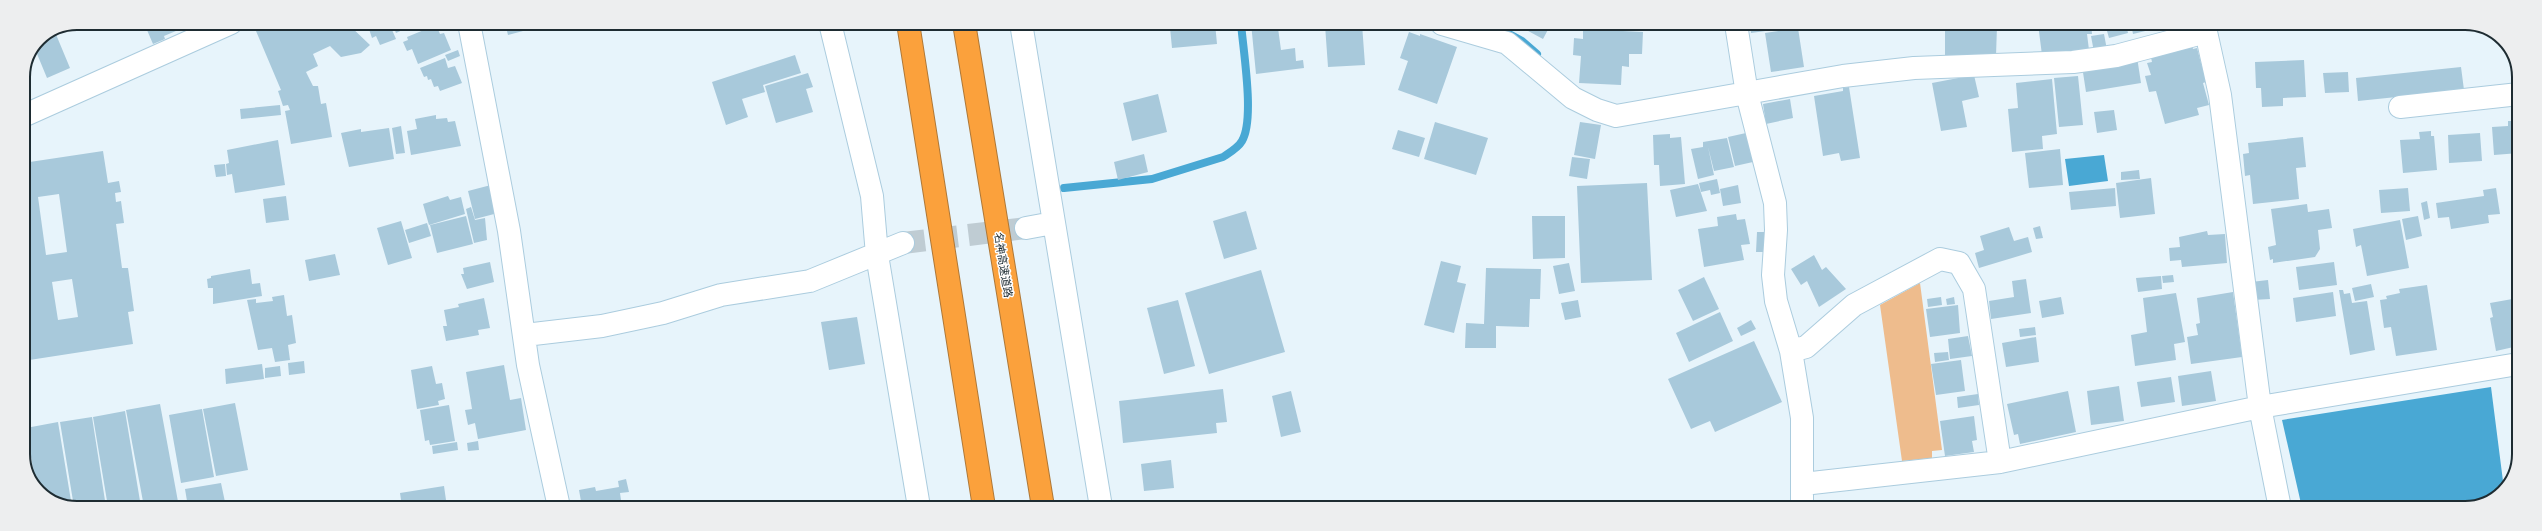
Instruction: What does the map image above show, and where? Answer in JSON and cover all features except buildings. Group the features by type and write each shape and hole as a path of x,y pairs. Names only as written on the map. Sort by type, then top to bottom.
{"highway":[{"path":"909,30 983,501"},
{"name":"名神高速道路","path":"965,30 1042,501"}],"street":[{"path":"30,113 215,30"},
{"path":"470,30 509,231 525,335 528,365 558,501"},
{"path":"832,30 872,196 877,255 918,501"},
{"path":"1022,30 1053,223 1084,390 1100,501"},
{"path":"1462,30 1506,43 1573,98 1597,110 1616,116 1843,76 1914,68 2073,62 2109,57 2206,32 2220,95 2260,407 2279,501"},
{"path":"1737,30 1747,94 1775,203 1776,230 1773,275 1776,301 1791,351 1802,418 1802,501"},
{"path":"2400,108 2512,95"},
{"path":"1026,228 1053,223"},
{"path":"525,335 602,326 663,313 721,295 810,282 903,243"},
{"path":"1791,351 1806,346 1854,305 1940,259 1959,263 1974,289 2000,462"},
{"path":"1803,484 2000,462 2260,407 2512,365"}],"shaded area":[{"path":"1920,283 1942,450 1932,451 1932,458 1902,461 1880,305"}],"water":[{"path":"2104,155 2108,181 2069,186 2065,159"},
{"path":"2491,387 2503,481 2488,495 2480,499 2465,501 2300,501 2282,420"}],"waterway":[{"path":"1064,188 1152,179 1223,157 1238,146 1246,131 1248,117 1247,84 1242,30"},
{"path":"1511,35 1522,41 1537,54"}],"tunnel":[{"path":"903,243 1026,228"}]}
